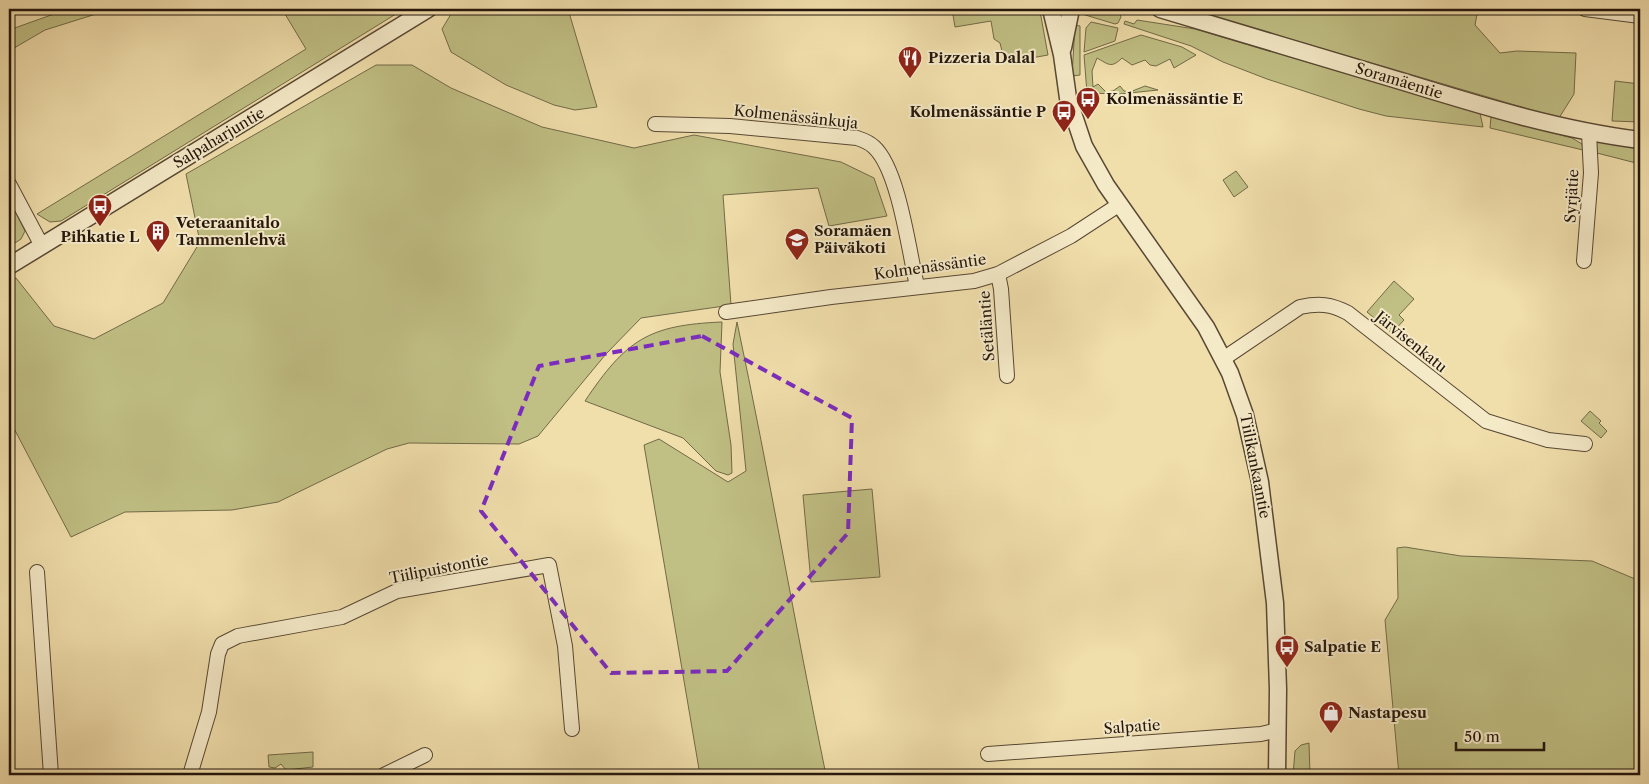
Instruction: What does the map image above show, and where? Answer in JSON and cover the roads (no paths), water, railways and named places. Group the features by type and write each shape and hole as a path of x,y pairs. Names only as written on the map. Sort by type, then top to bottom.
{"street":[{"name":"Salpaharjuntie","path":"9,266 428,9"},
{"name":"Tiilikankaantie","path":"1051,9 1062,55 1065,86 1077,128 1093,164 1191,304 1223,359 1246,415 1260,482 1275,603 1278,730 1277,775"},
{"name":"Tiilikankaantie","path":"1062,55 1071,9"},
{"name":"Soramäentie","path":"1160,9 1462,100 1588,133 1640,140"},
{"path":"1585,9 1640,16"},
{"name":"Kolmenässänkuja","path":"655,124 730,126 857,138 874,146 883,159 894,183 917,286"},
{"name":"Syrjätie","path":"1584,261 1591,173 1588,133"},
{"path":"9,184 42,246"},
{"name":"Kolmenässäntie","path":"726,312 974,280 998,274 1071,236 1120,204"},
{"name":"Setäläntie","path":"998,274 1001,288 1007,376"},
{"name":"Järvisenkatu","path":"1223,359 1300,307 1315,304 1332,305 1348,313 1486,421 1548,440 1585,444"},
{"name":"Tiilipuistontie","path":"190,775 209,712 218,654 222,644 238,636 342,617 396,590 549,565 565,646 572,729"},
{"path":"37,572 51,775"},
{"name":"Salpatie","path":"988,754 1261,734 1278,730"},
{"path":"384,775 425,755"}],"place":[{"name":"Pizzeria Dalal","path":"910,79"},
{"name":"Kolmenässäntie E","path":"1088,120"},
{"name":"Kolmenässäntie P","path":"1064,133"},
{"name":"Pihkatie L","path":"100,227"},
{"name":"Veteraanitalo Tammenlehvä","path":"158,253"},
{"name":"Soramäen Päiväkoti","path":"797,261"},
{"name":"Salpatie E","path":"1287,668"},
{"name":"Nastapesu","path":"1331,734"}]}
